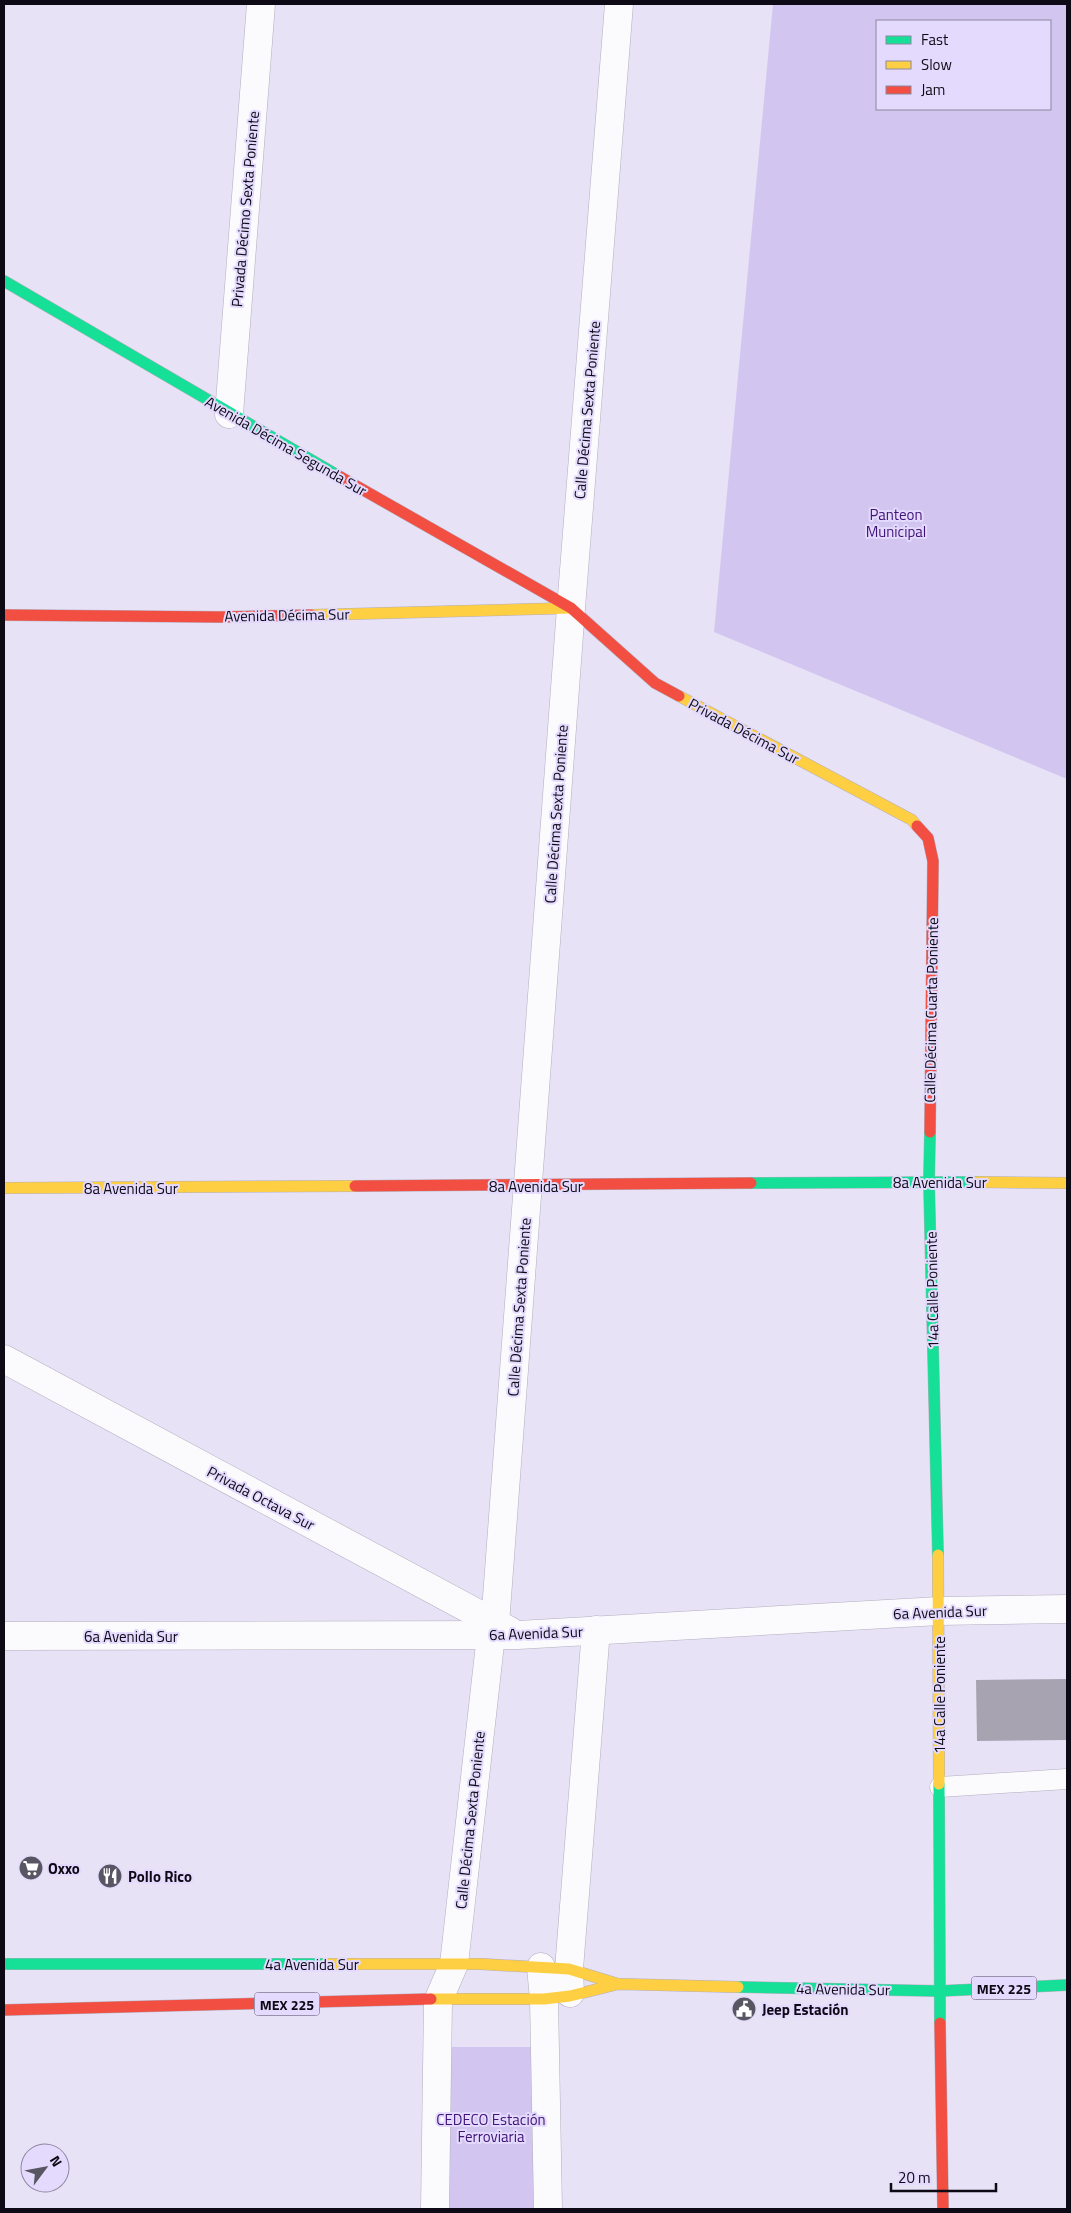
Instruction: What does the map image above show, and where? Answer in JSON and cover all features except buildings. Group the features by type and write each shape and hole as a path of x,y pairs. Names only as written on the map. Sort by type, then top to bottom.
{"main road":[{"name":"Avenida Décima Segunda Sur","path":"4,281 229,414 571,608"},
{"name":"Avenida Décima Sur","path":"4,615 221,616 571,608"},
{"name":"Privada Décima Sur","path":"571,608 655,683 912,820 928,838"},
{"name":"Calle Décima Cuarta Poniente","path":"928,838 933,860 929,1182"},
{"name":"8a Avenida Sur","path":"4,1188 929,1182 1067,1183"},
{"name":"14a Calle Poniente","path":"929,1182 939,1611 940,1990 943,2209"},
{"name":"4a Avenida Sur","path":"4,1964 454,1964 569,1968 618,1984"},
{"name":"4a Avenida Sur","path":"4,2010 557,1997 618,1984 940,1990 1067,1985"}],"street":[{"name":"Privada Décimo Sexta Poniente","path":"229,414 261,4"},
{"name":"Calle Décima Sexta Poniente","path":"438,2001 454,1964 501,1631 528,1186 619,4"},
{"name":"Privada Octava Sur","path":"4,1360 501,1631"},
{"name":"6a Avenida Sur","path":"4,1636 596,1630 939,1611 1067,1609"},
{"path":"548,2209 557,1997 569,1968 596,1630"},
{"path":"541,1967 557,1997"},
{"path":"435,2209 438,2001"}],"lane":[{"path":"940,1787 1067,1779"}],"green space":[{"name":"Panteon Municipal","path":"773,4 1067,4 1067,779 714,632"},
{"name":"CEDECO Estación Ferroviaria","path":"447,2047 535,2047 536,2209 445,2209"}],"traffic: fast":[{"path":"4,281 337,475"},
{"path":"930,1132 929,1182 938,1555"},
{"path":"751,1183 976,1182"},
{"path":"939,1784 940,2023"},
{"path":"4,1964 326,1964"},
{"path":"738,1987 940,1991 1067,1985"}],"traffic: slow":[{"path":"312,615 571,608"},
{"path":"679,696 912,820 917,826"},
{"path":"976,1182 1067,1183"},
{"path":"4,1188 355,1186"},
{"path":"938,1555 939,1784"},
{"path":"326,1964 481,1964 569,1969 618,1984"},
{"path":"431,1999 544,1999 570,1996 618,1984 738,1987"}],"traffic: jam":[{"path":"337,475 571,608 655,683 679,696"},
{"path":"4,615 221,617 312,615"},
{"path":"917,826 928,838 933,861 930,1132"},
{"path":"355,1186 751,1183"},
{"path":"4,2010 431,1999"},
{"path":"940,2023 943,2209"}],"place":[{"name":"Oxxo","path":"31,1868"},
{"name":"Pollo Rico","path":"110,1876"},
{"name":"Jeep Estación","path":"744,2009"}]}
